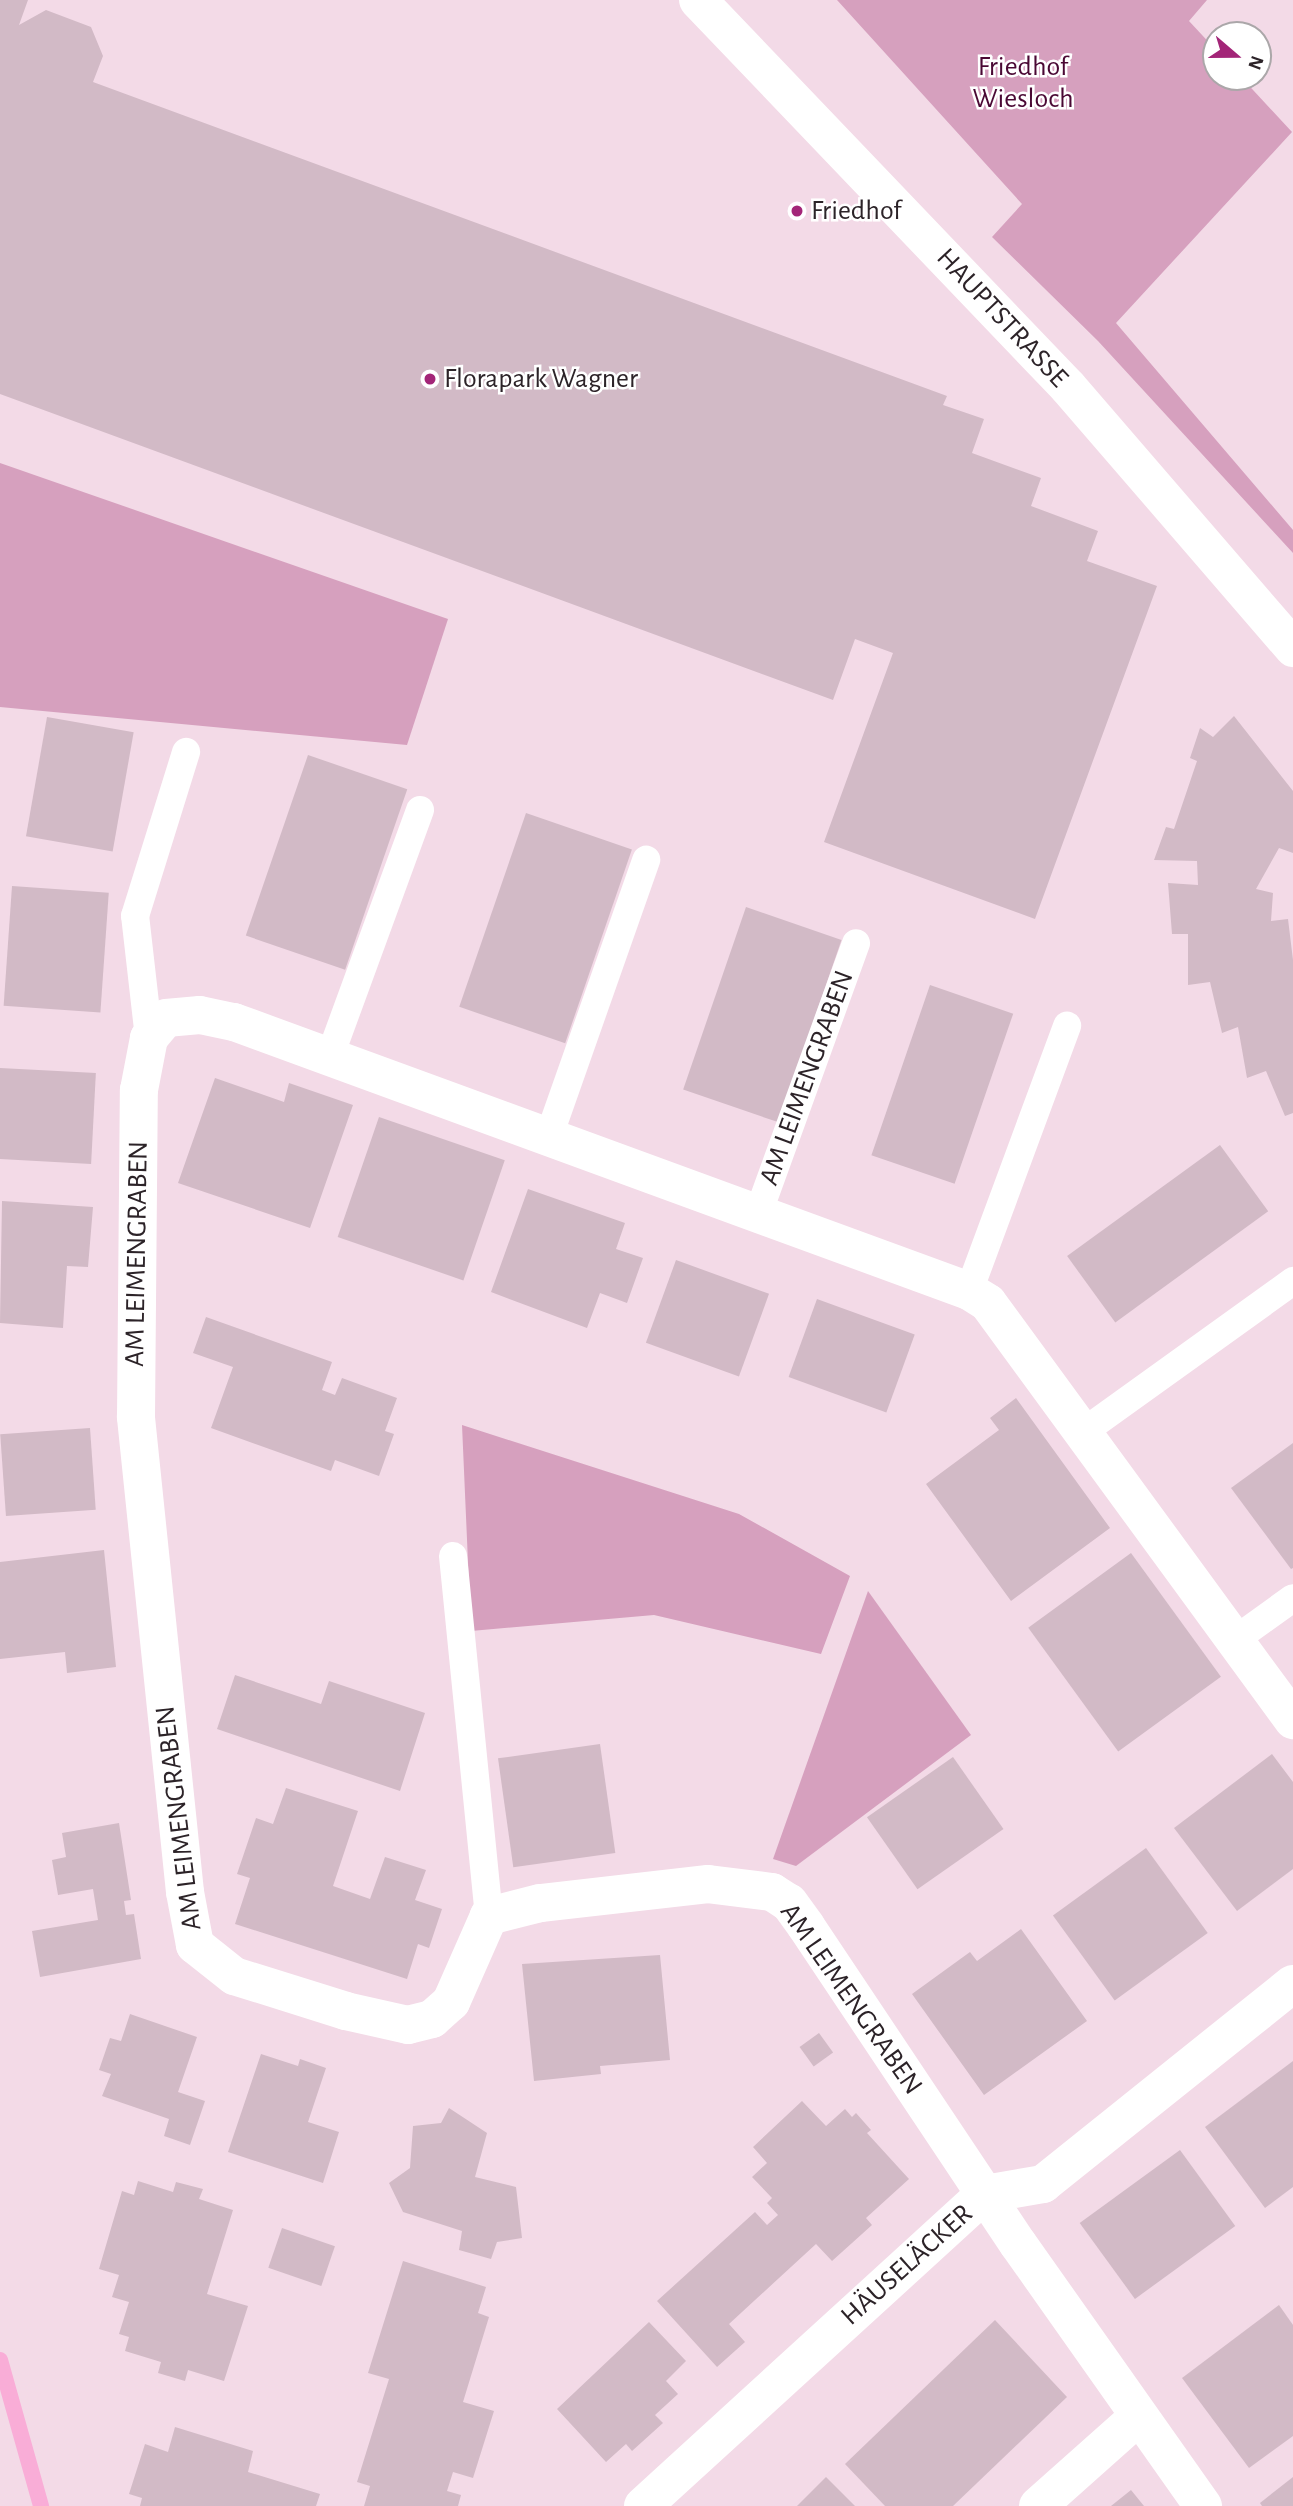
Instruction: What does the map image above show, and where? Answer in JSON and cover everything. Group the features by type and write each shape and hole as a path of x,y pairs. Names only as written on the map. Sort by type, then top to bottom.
{"street":[{"name":"HAUPTSTRASSE","path":"698,0 1068,387 1293,649"},
{"name":"AM LEIMENGRABEN","path":"1203,2506 985,2194 806,1926 789,1903 772,1892 708,1884 540,1903 489,1916 451,2001 432,2019 408,2025 346,2011 234,1976 195,1945 185,1892 136,1417 139,1090 149,1038 166,1018 200,1015 330,1056 970,1291 988,1303 1293,1720"},
{"name":"HÄUSELÄCKER","path":"643,2506 985,2194 1043,2184 1293,1984"},
{"path":"1038,2506 1139,2417"}],"lane":[{"name":"AM LEIMENGRABEN","path":"149,1038 135,916 186,751"},
{"path":"330,1056 420,810"},
{"path":"550,1136 646,860"},
{"name":"AM LEIMENGRABEN","path":"758,1213 856,943"},
{"path":"970,1291 1067,1026"},
{"path":"1083,1432 1293,1282"},
{"path":"453,1556 489,1916"},
{"path":"1236,1639 1293,1598"}],"green space":[{"name":"Friedhof Wiesloch","path":"837,0 1207,0 1189,21 1202,35 1202,91 1254,91 1292,132 1116,323 1293,530 1293,553 1098,341 992,237 1022,204"},
{"path":"0,463 448,619 407,745 0,707"},
{"path":"462,1425 739,1514 850,1576 821,1654 654,1615 471,1631"},
{"path":"868,1591 971,1735 796,1866 773,1859"}],"building":[{"path":"0,0 28,0 19,25 46,10 91,27 103,56 93,82 947,396 943,405 984,419 972,453 1041,478 1031,506 1098,531 1087,561 1157,586 1035,919 824,842 893,653 855,639 833,700 0,394"},
{"path":"1234,716 1293,791 1293,853 1279,848 1256,889 1273,893 1271,921 1288,919 1293,960 1293,1113 1285,1116 1266,1071 1247,1078 1238,1027 1222,1033 1210,982 1188,985 1188,934 1172,934 1168,883 1198,885 1197,861 1154,860 1166,827 1174,829 1197,761 1190,758 1200,728 1213,737"},
{"path":"47,717 134,732 113,851 26,836"},
{"path":"308,755 407,789 345,970 246,936"},
{"path":"526,813 632,849 565,1043 459,1007"},
{"path":"12,886 109,893 100,1012 4,1006"},
{"path":"746,907 841,940 779,1122 683,1089"},
{"path":"930,985 1013,1014 955,1184 871,1155"},
{"path":"0,1068 96,1073 91,1164 0,1159"},
{"path":"215,1078 284,1102 289,1083 353,1105 310,1228 178,1183"},
{"path":"379,1117 505,1160 463,1280 338,1237"},
{"path":"1220,1145 1268,1211 1115,1322 1067,1256"},
{"path":"528,1189 625,1223 616,1249 643,1258 627,1303 600,1293 587,1328 491,1292"},
{"path":"2,1201 93,1207 88,1267 67,1266 63,1328 0,1323"},
{"path":"676,1260 769,1294 739,1377 646,1343"},
{"path":"817,1299 915,1335 886,1413 789,1377"},
{"path":"206,1317 332,1362 322,1390 335,1395 342,1378 397,1398 385,1431 394,1434 379,1476 335,1460 331,1471 211,1428 233,1367 193,1353"},
{"path":"1016,1398 1110,1528 1011,1601 926,1484 999,1430 990,1418"},
{"path":"90,1428 96,1510 6,1516 0,1434"},
{"path":"1293,1443 1293,1568 1291,1569 1231,1488"},
{"path":"104,1550 116,1667 67,1673 65,1652 0,1659 0,1562"},
{"path":"1131,1553 1221,1677 1118,1751 1028,1628"},
{"path":"235,1675 321,1704 329,1681 425,1713 400,1791 217,1729"},
{"path":"600,1744 615,1853 513,1867 498,1758"},
{"path":"1272,1754 1293,1782 1293,1869 1237,1911 1174,1828"},
{"path":"953,1757 1003,1829 917,1889 867,1817"},
{"path":"286,1788 358,1811 333,1886 370,1899 385,1857 426,1870 415,1900 442,1909 429,1948 418,1944 407,1979 235,1924 250,1878 237,1874 256,1818 273,1824"},
{"path":"119,1823 131,1900 124,1901 126,1915 134,1914 141,1959 40,1977 32,1931 98,1920 93,1889 58,1895 52,1860 66,1857 62,1833"},
{"path":"1146,1848 1208,1933 1115,2001 1053,1916"},
{"path":"1021,1929 1087,2021 984,2095 912,1994 970,1952 977,1961"},
{"path":"660,1955 670,2060 600,2066 601,2074 534,2081 522,1964"},
{"path":"130,2014 197,2037 178,2092 205,2101 190,2145 164,2136 169,2119 102,2096 111,2074 99,2070 110,2038 121,2041"},
{"path":"819,2033 833,2052 814,2067 800,2047"},
{"path":"261,2054 298,2066 300,2059 326,2068 308,2122 339,2132 323,2183 228,2152"},
{"path":"1293,2061 1293,2187 1265,2208 1205,2127"},
{"path":"802,2101 826,2126 845,2109 852,2117 856,2113 871,2130 867,2133 909,2179 866,2218 872,2225 832,2261 816,2244 729,2324 745,2342 717,2367 657,2301 755,2212 767,2225 778,2215 767,2203 772,2198 752,2177 767,2163 753,2147"},
{"path":"449,2108 487,2133 475,2177 516,2187 522,2238 497,2242 491,2259 459,2250 462,2231 403,2212 389,2183 410,2168 413,2126 441,2123"},
{"path":"1180,2150 1235,2226 1135,2299 1080,2223"},
{"path":"138,2181 173,2192 176,2182 203,2189 199,2199 233,2210 207,2294 248,2306 224,2381 188,2370 185,2381 158,2373 161,2362 125,2351 129,2337 119,2334 129,2302 112,2297 119,2275 99,2269 122,2191 134,2195"},
{"path":"282,2228 335,2246 321,2286 268,2268"},
{"path":"403,2261 486,2287 478,2313 489,2317 463,2402 494,2411 473,2478 453,2472 447,2491 461,2495 458,2506 364,2506 370,2486 357,2482 389,2379 368,2373"},
{"path":"1279,2305 1293,2325 1293,2436 1249,2468 1182,2378"},
{"path":"995,2320 1067,2397 953,2506 885,2506 845,2464"},
{"path":"649,2322 686,2361 666,2381 678,2394 655,2415 663,2423 632,2451 626,2444 606,2462 557,2409"},
{"path":"175,2427 253,2451 248,2472 320,2494 316,2506 140,2506 142,2498 129,2494 145,2444 168,2452"},
{"path":"826,2477 855,2506 797,2506"},
{"path":"1293,2477 1293,2506 1262,2506 1260,2503"},
{"path":"1131,2490 1144,2506 1111,2506"}],"waterway":[{"path":"0,2360 41,2506"}],"place":[{"name":"Friedhof","path":"797,211"},
{"name":"Florapark Wagner","path":"430,379"}]}
